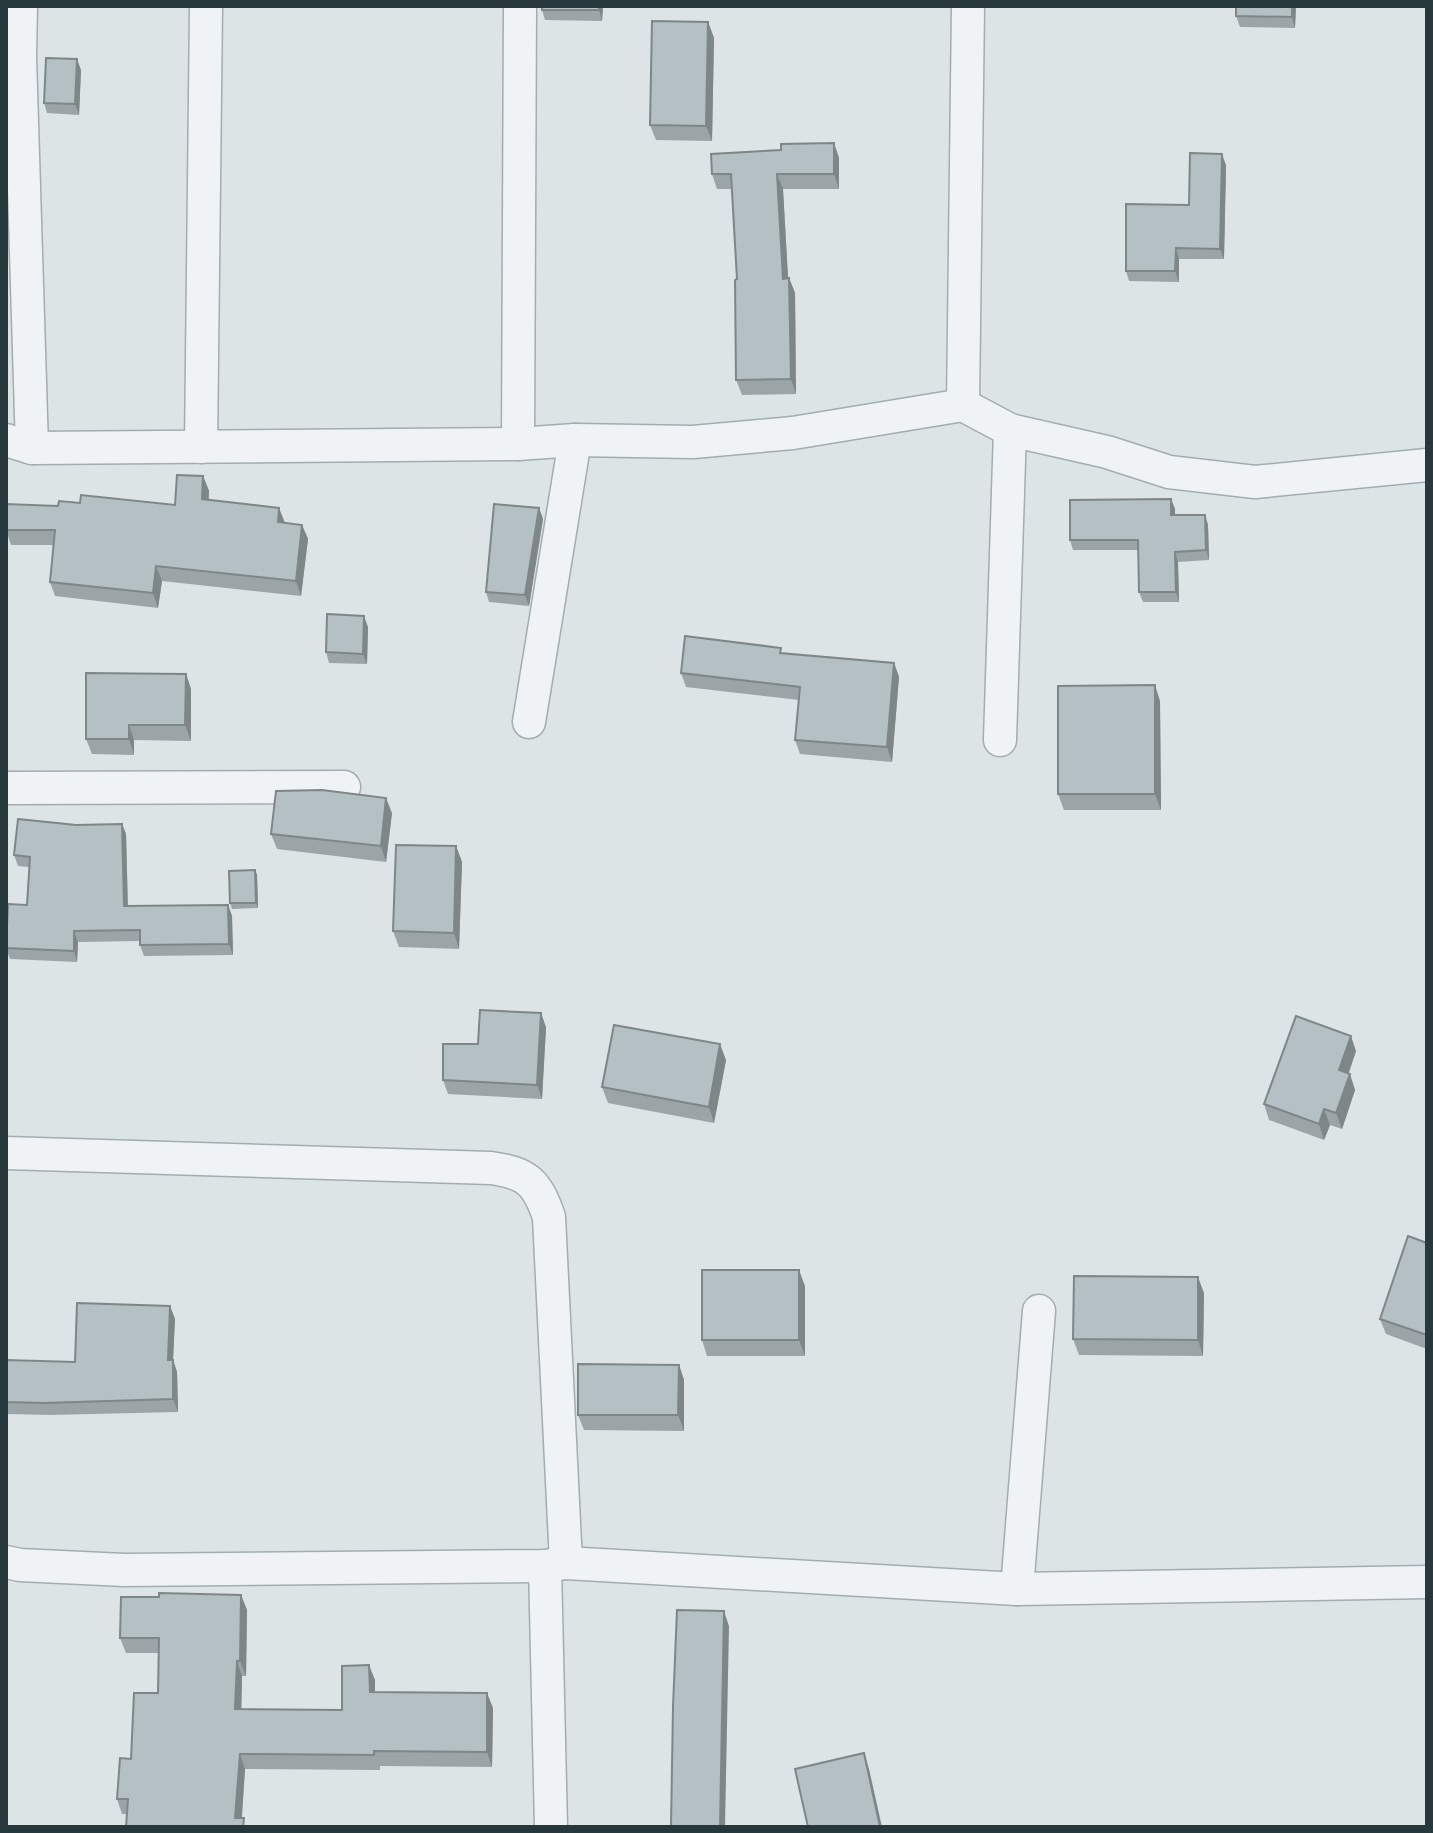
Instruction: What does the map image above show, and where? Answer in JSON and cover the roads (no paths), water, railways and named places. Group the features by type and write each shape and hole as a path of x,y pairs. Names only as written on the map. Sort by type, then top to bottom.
{"street":[{"path":"21,6 13,56 19,444 201,447 518,444 575,440 693,442 793,433 963,405 1010,430 1107,452 1169,472 1255,482 1427,465"},
{"path":"201,447 206,6"},
{"path":"518,444 520,6"},
{"path":"963,405 968,6"},
{"path":"1000,740 1010,430"},
{"path":"529,722 575,440"},
{"path":"6,788 344,787"},
{"path":"6,1153 491,1168 514,1172 532,1182 543,1198 549,1217 556,1565 551,1827"},
{"path":"1017,1589 1039,1311"},
{"path":"6,1562 124,1570 556,1565 1017,1589 1427,1582"}]}
